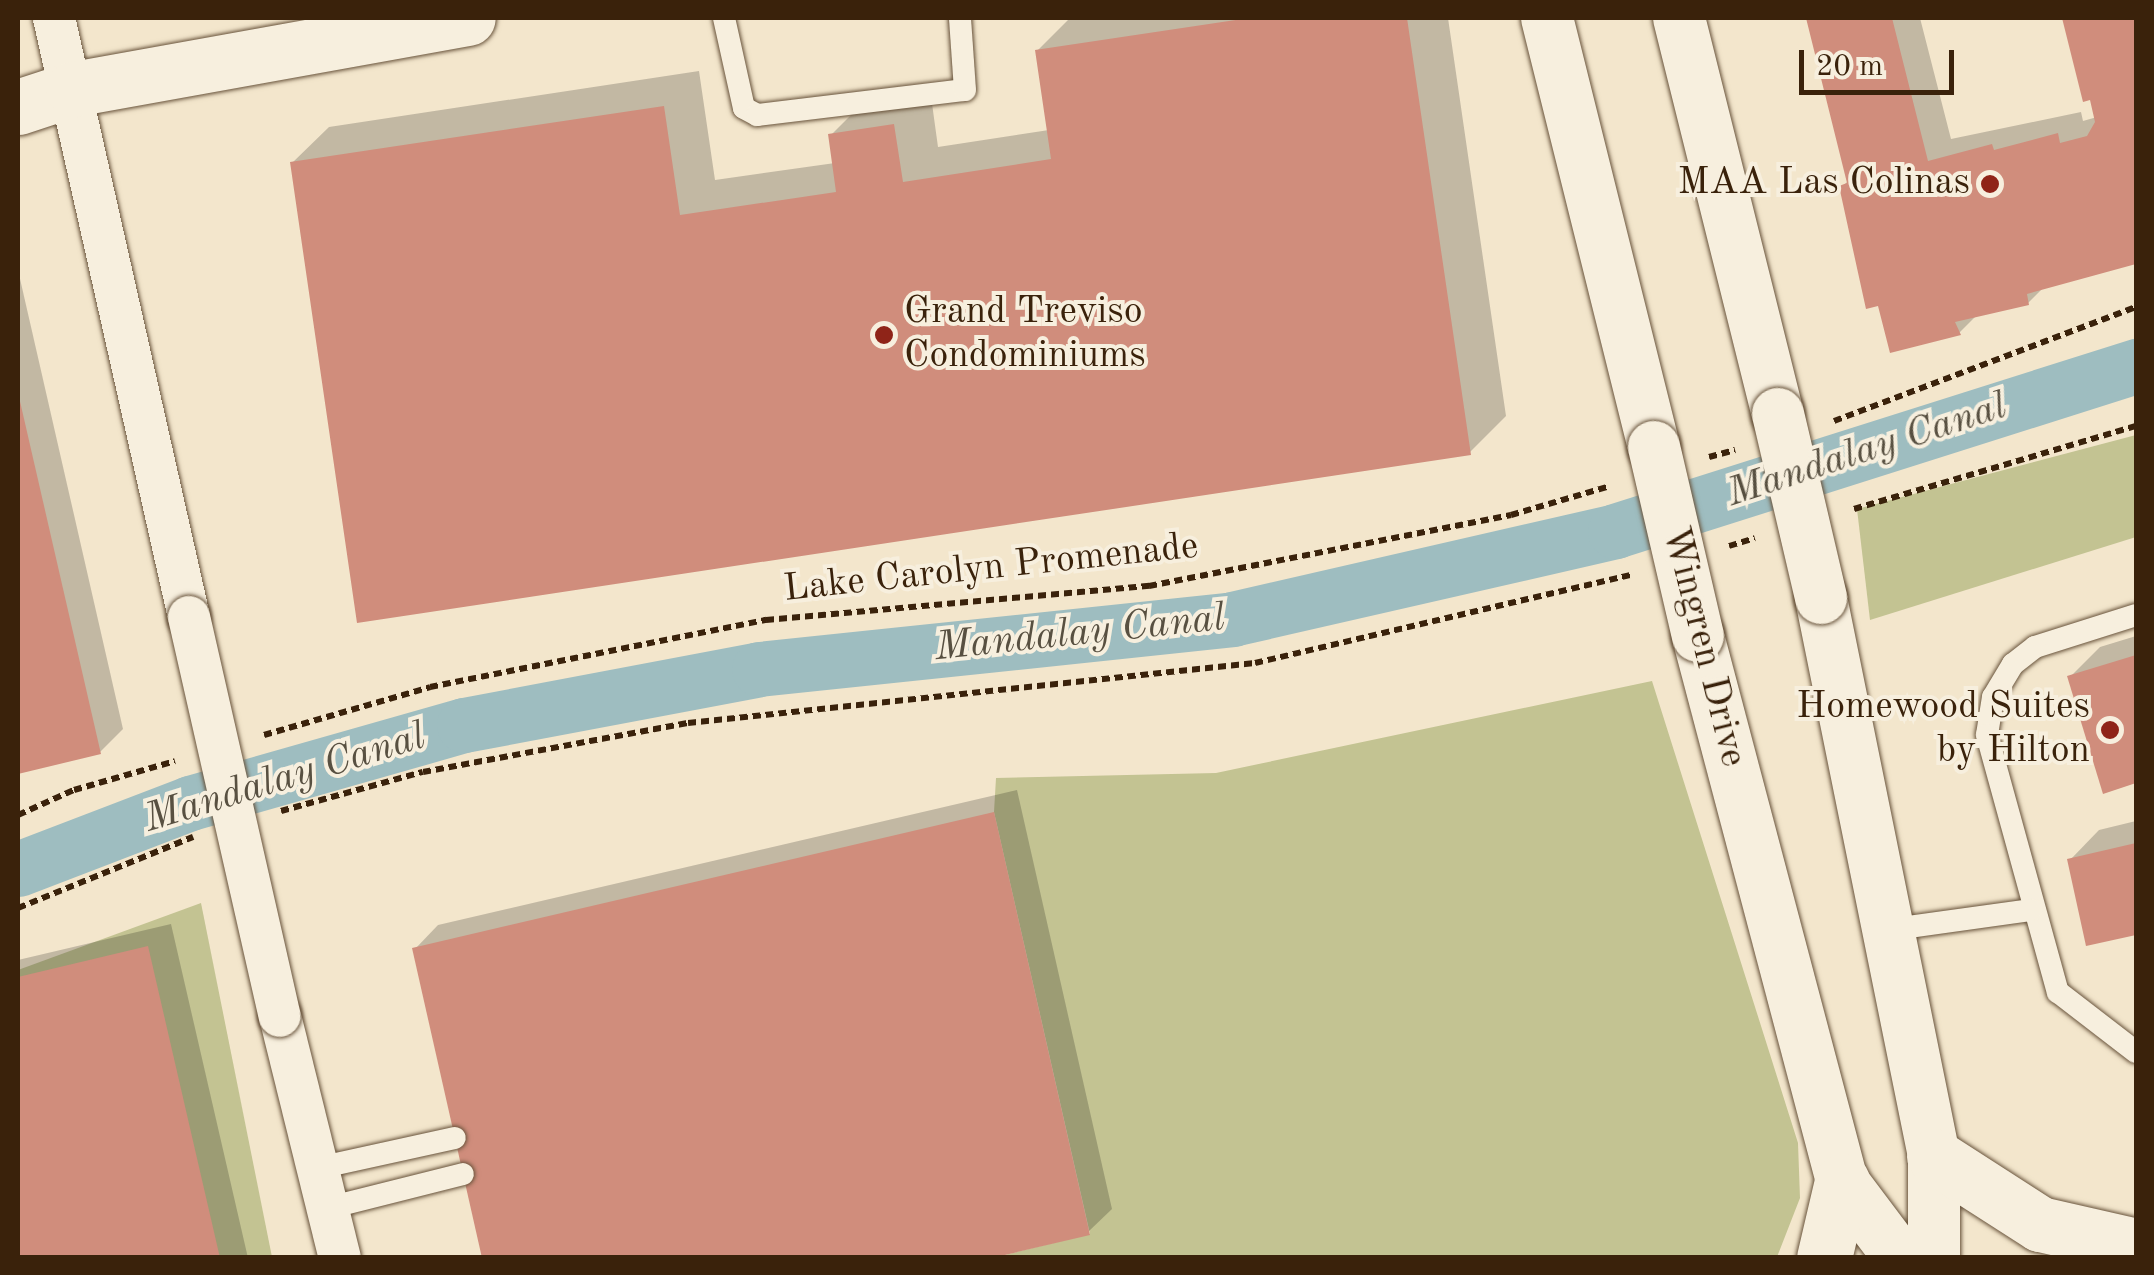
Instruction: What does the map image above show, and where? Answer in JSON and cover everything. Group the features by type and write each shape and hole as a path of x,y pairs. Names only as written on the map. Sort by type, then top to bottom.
{"main road":[{"path":"18,107 72,89 468,18"},
{"path":"1934,1156 2040,1224 2136,1246"},
{"path":"1824,1258 1842,1181"}],"street":[{"path":"54,18 280,1016 340,1258"},
{"name":"Wingren Drive","path":"1547,18 1659,463 1698,636 1842,1181 1900,1258"},
{"path":"1679,18 1767,429 1821,598 1934,1156 1934,1258"}],"lane":[{"path":"724,18 744,108 757,115 965,90 960,18"},
{"path":"2136,615 2035,646 2013,664 1993,697 1987,734 2032,910 2058,992 2136,1052"},
{"path":"1887,930 2032,910"},
{"path":"323,1188 455,1138"},
{"path":"323,1188 463,1174"}],"path":[{"path":"1831,422 2136,307"},
{"path":"1838,514 2136,426"},
{"name":"Lake Carolyn Promenade","path":"243,741 430,687 766,620 1149,586 1511,514 1767,429"},
{"path":"1722,548 1761,536"},
{"path":"262,816 423,772 688,723 1255,662 1646,570"},
{"path":"18,815 74,790 187,757"},
{"path":"18,908 208,831"}],"green space":[{"path":"2136,435 2136,537 1870,620 1857,509"},
{"path":"1652,681 1798,1143 1800,1198 1777,1257 992,1258 1090,1234 994,812 996,778 1216,773"},
{"path":"201,903 272,1257 18,1258 18,970"}],"building":[{"name":"Grand Treviso Condominiums","path":"1249,18 1407,18 1471,455 357,623 290,162 664,106 680,215 836,192 828,134 894,124 903,182 1051,159 1035,50"},
{"name":"MAA Las Colinas","path":"1806,18 1892,18 1928,161 1992,144 1994,150 2058,133 2060,143 2087,136 2095,122 2090,100 2083,102 2062,18 2136,18 2136,264 2027,294 2029,305 1955,322 1961,335 1890,353 1878,306 1866,309 1839,186 1847,183"},
{"path":"18,398 101,754 18,774"},
{"name":"Homewood Suites by Hilton","path":"2136,655 2136,783 2103,794 2067,676"},
{"path":"994,812 1090,1235 992,1258 482,1258 412,948"},
{"name":"Homewood Suites by Hilton","path":"2136,843 2136,935 2086,946 2067,859"},
{"path":"148,946 220,1258 18,1258 18,977"}],"waterway":[{"name":"Mandalay Canal","path":"18,869 190,803 464,725 759,669 1232,619 1615,531 2136,366"}],"place":[{"name":"MAA Las Colinas","path":"1990,184"},
{"name":"Grand Treviso Condominiums","path":"884,335"},
{"name":"Homewood Suites by Hilton","path":"2110,730"}]}
